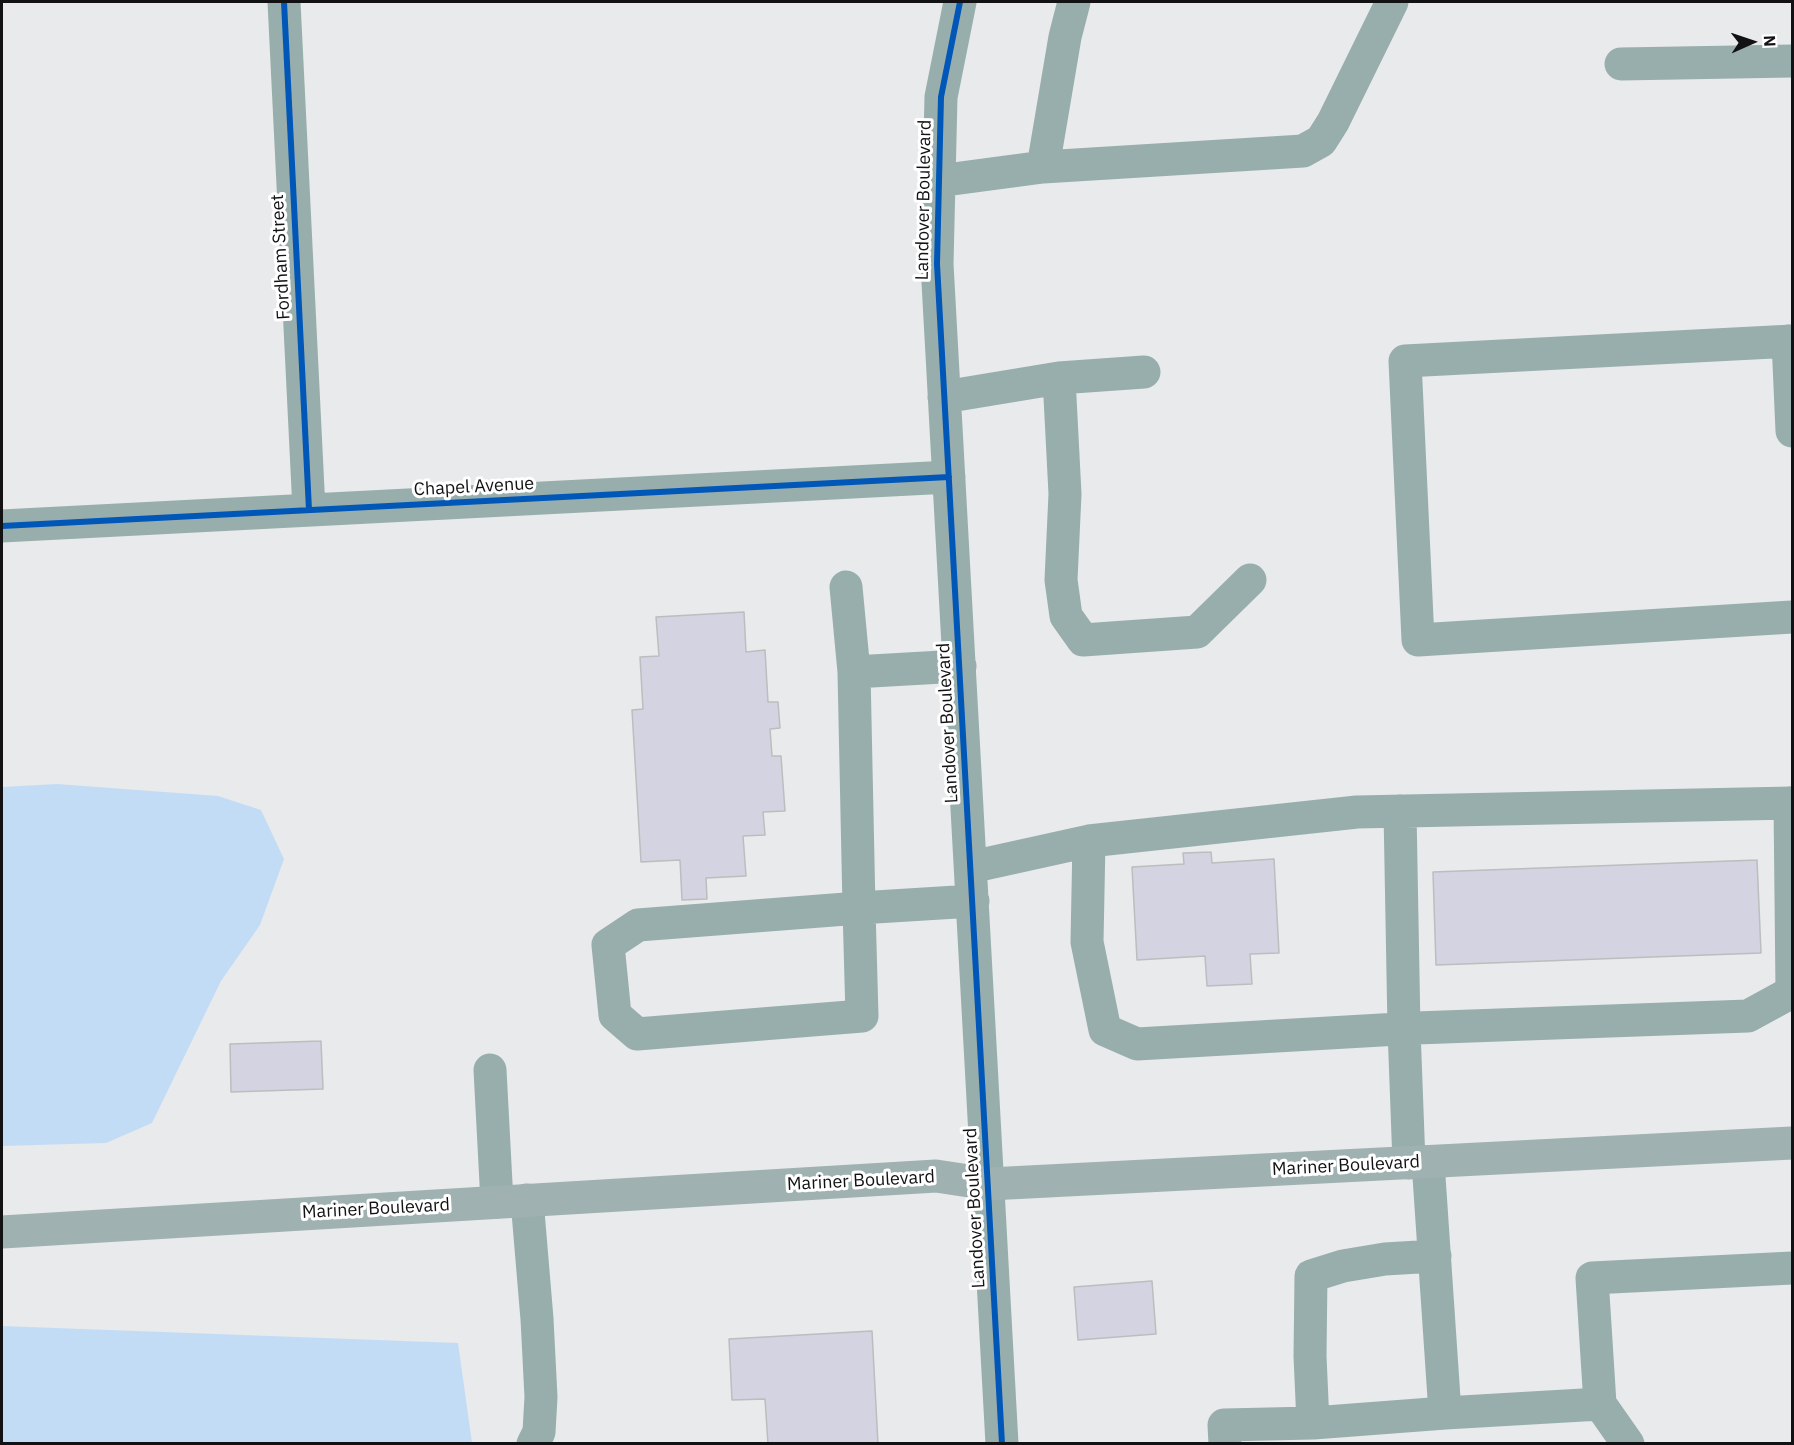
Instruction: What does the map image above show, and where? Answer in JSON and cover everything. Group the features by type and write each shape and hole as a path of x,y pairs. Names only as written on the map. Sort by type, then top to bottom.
{"main road":[{"name":"Mariner Boulevard","path":"2,1232 936,1176 989,1184 1792,1143"}],"street":[{"name":"Fordham Street","path":"284,2 309,510"},
{"name":"Landover Boulevard","path":"960,2 941,97 937,264 1002,1443"},
{"path":"1043,167 1065,37 1074,2"},
{"path":"938,181 1043,167 1303,151 1322,141 1392,2"},
{"path":"1621,64 1792,61"},
{"path":"1792,431 1790,341 1405,361 1418,640 1792,617"},
{"path":"944,397 1059,378 1144,372"},
{"path":"1059,378 1065,494 1061,580 1066,616 1083,640 1197,632 1250,580"},
{"name":"Chapel Avenue","path":"2,526 949,477"},
{"path":"846,587 854,672 859,908 862,1016 637,1034 615,1015 608,945 638,925 859,908 973,901"},
{"path":"854,672 960,666"},
{"path":"971,867 1089,842 1357,812 1791,803 1792,992 1748,1016 1404,1029 1137,1044 1105,1030 1087,942 1089,842"},
{"path":"1400,811 1404,1029 1419,1162 1435,1256 1445,1413"},
{"path":"489,1070 512,1201 537,1319 541,1397 539,1432 533,1443"},
{"path":"1313,1423 1310,1356 1311,1276 1343,1266 1385,1259 1435,1256"},
{"path":"1628,1443 1600,1404 1592,1278 1792,1268"},
{"path":"1225,1443 1224,1425 1313,1423 1600,1404"}],"water":[{"path":"57,784 218,796 261,810 284,859 260,925 221,981 152,1123 106,1143 2,1146 2,787"},
{"path":"2,1326 458,1343 472,1443 2,1443"}],"building":[{"path":"744,612 746,652 765,650 768,702 778,702 780,728 770,729 772,756 781,756 785,811 763,812 765,835 743,836 746,876 706,878 707,899 682,900 680,860 641,862 632,710 643,709 640,657 659,656 656,617"},
{"path":"1211,852 1212,863 1274,859 1279,953 1250,954 1252,984 1207,986 1205,956 1137,960 1132,867 1184,864 1183,853"},
{"path":"1757,860 1761,953 1436,965 1433,872"},
{"path":"321,1041 323,1089 231,1092 230,1044"},
{"path":"1152,1281 1156,1334 1078,1340 1074,1287"},
{"path":"872,1331 878,1444 768,1444 765,1399 732,1400 729,1339"}],"cycle path":[{"path":"284,2 309,510"},
{"path":"960,2 941,97 937,264 1002,1444"},
{"path":"2,526 949,477"}]}
